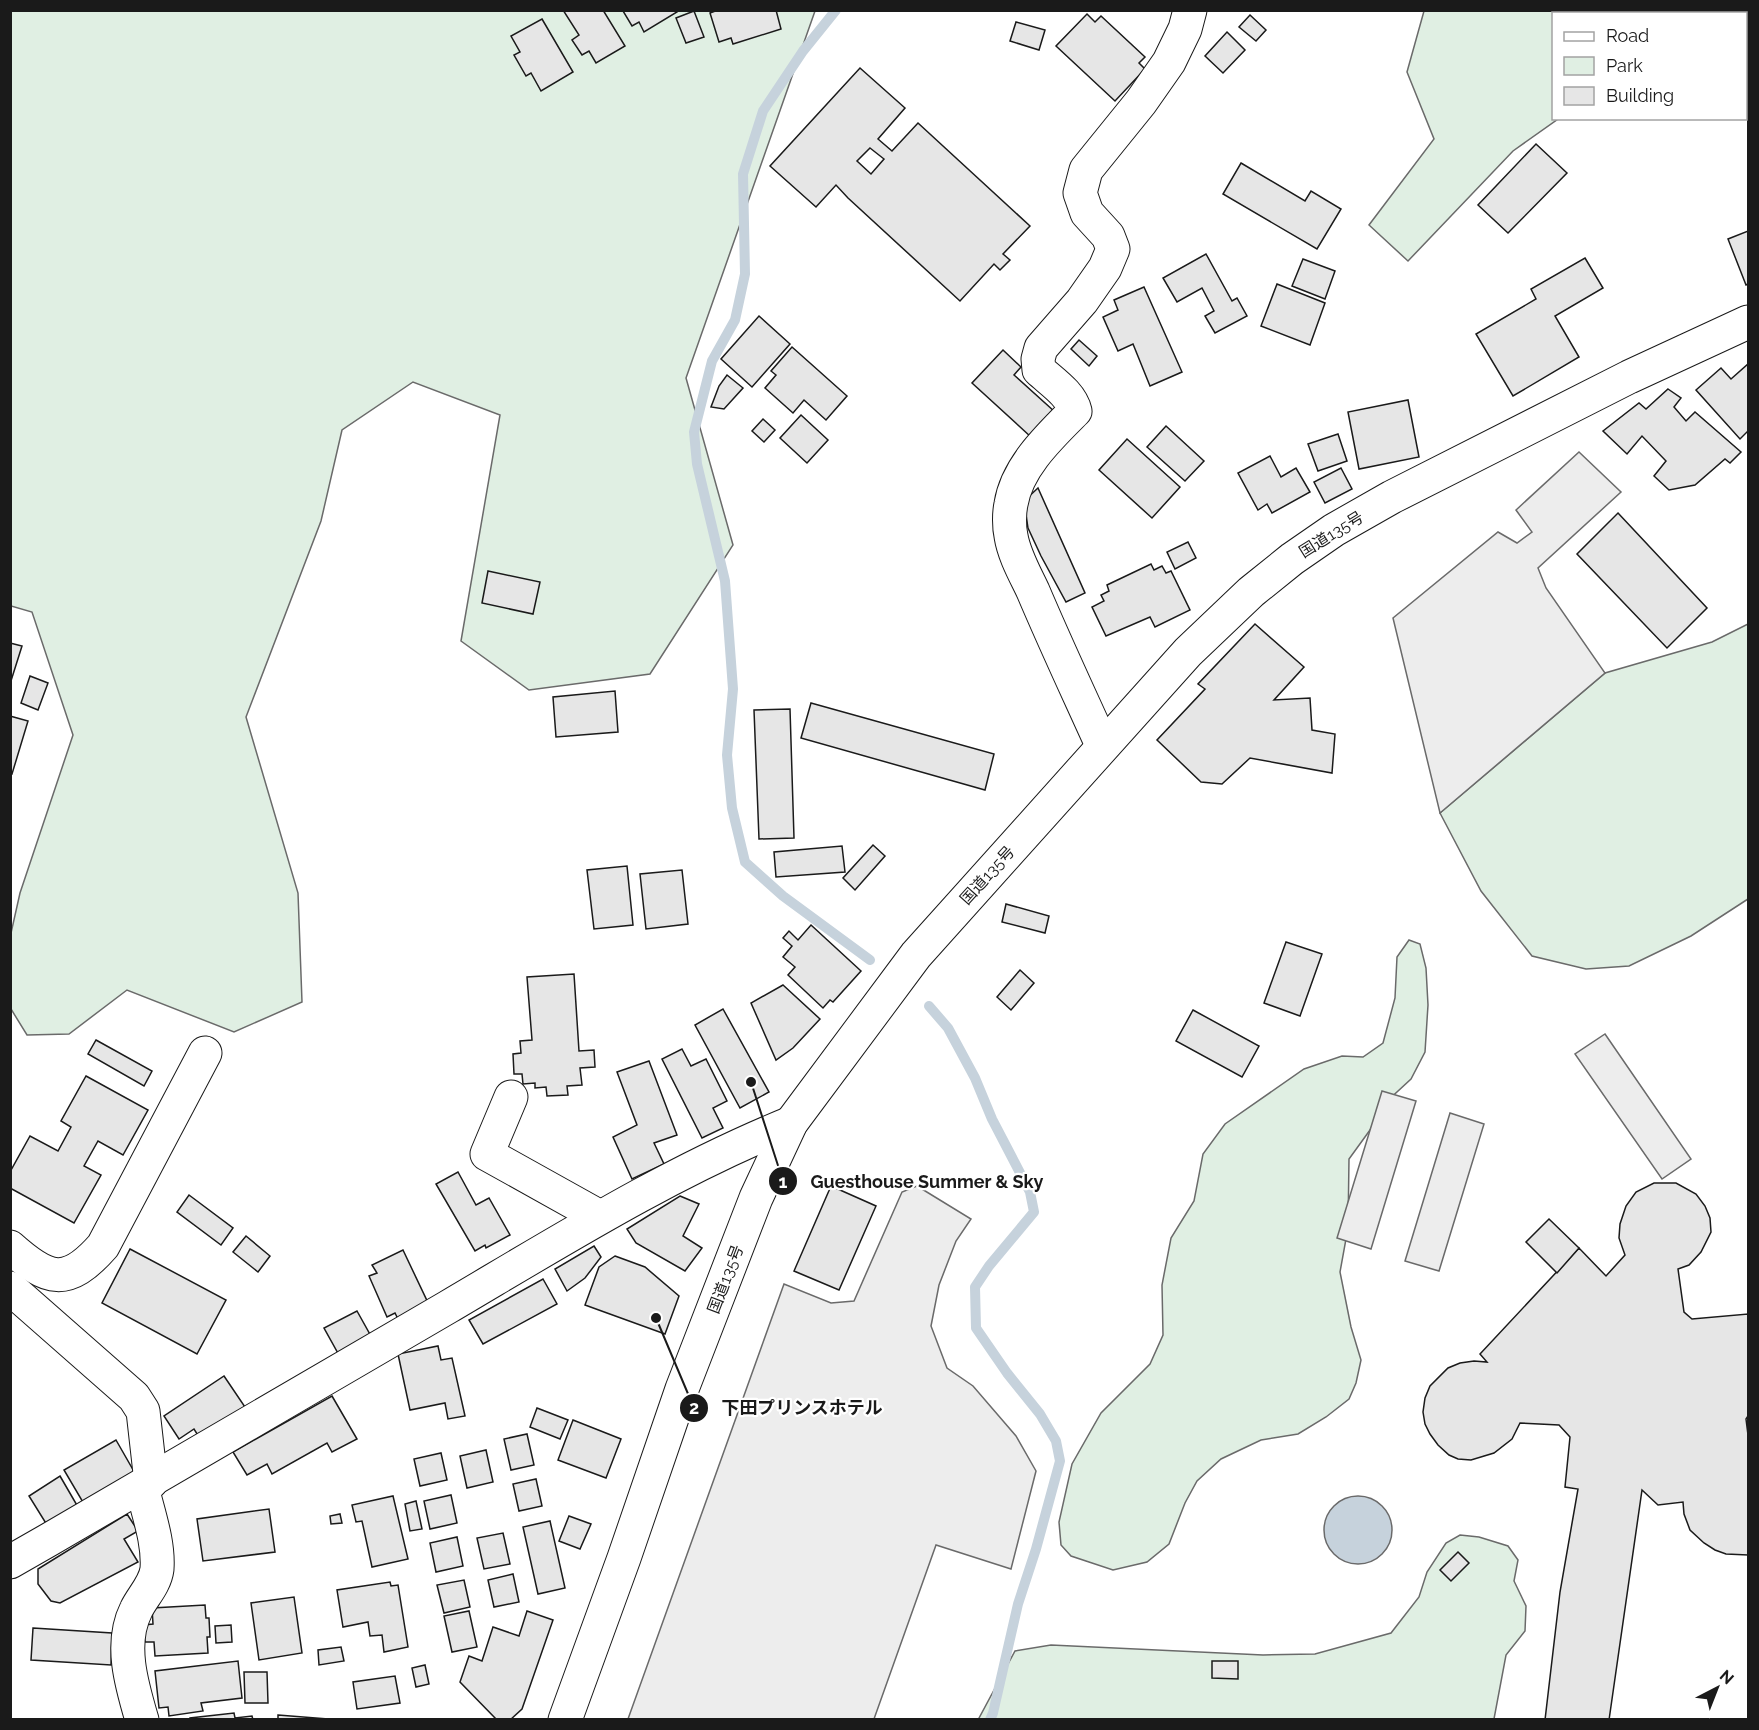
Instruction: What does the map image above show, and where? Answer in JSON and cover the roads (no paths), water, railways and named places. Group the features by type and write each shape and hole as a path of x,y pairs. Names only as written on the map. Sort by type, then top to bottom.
{"main road":[{"path":"1102,745 1020,561 1011,536 1010,506 1015,487 1026,467 1052,434 1075,411 1073,403 1061,389 1039,370 1038,359 1041,348 1082,301 1105,267 1113,249 1108,236 1087,213 1080,193 1086,170 1141,102 1169,62 1185,29 1190,10"},
{"name":"国道135号","path":"565,1719 624,1558 682,1389 756,1198 790,1123 916,955 1102,745 1188,652 1251,592 1292,559 1334,530 1392,496 1629,377 1748,322"},
{"path":"10,1247 44,1272 61,1276 79,1269 90,1260 102,1246 205,1053"},
{"path":"511,1097 487,1154 600,1217"},
{"path":"10,1562 617,1207 746,1141 790,1123"},
{"path":"10,1288 134,1397 143,1411 146,1484 157,1551 157,1572 148,1592 135,1611 129,1637 128,1664 142,1719"}],"waterway":[{"path":"836,10 803,51 763,111 743,174 745,274 735,320 712,361 694,432 697,464 725,581 733,689 727,755 732,808 745,862 783,896 870,960"},
{"path":"929,1006 948,1028 1030,1192 1034,1212 989,1266 975,1287 976,1328 1007,1373 1040,1414 1056,1441 1060,1461 1018,1604 990,1720"}],"place":[{"name":"Guesthouse Summer & Sky","path":"751,1082"},
{"name":"下田プリンスホテル","path":"656,1318"}]}
